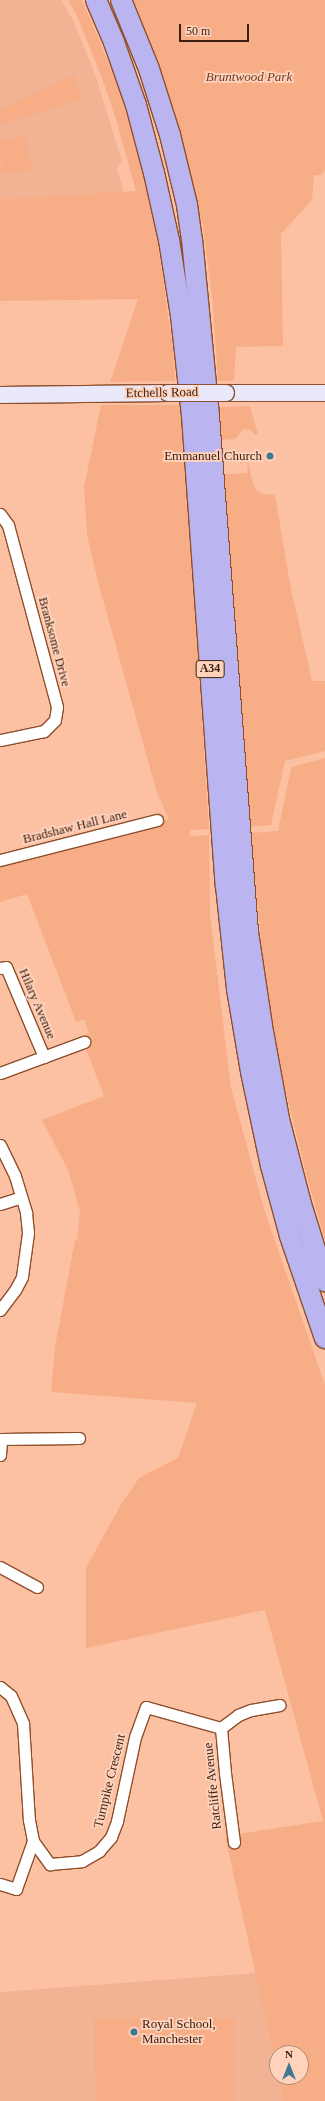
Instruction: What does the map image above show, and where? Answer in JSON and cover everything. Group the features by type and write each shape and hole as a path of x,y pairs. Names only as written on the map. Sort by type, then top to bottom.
{"highway":[{"name":"A34","path":"96,0 114,42 136,105 154,173 169,240 183,331 192,416 226,886 237,989 251,1072 271,1166 290,1236 325,1338"},
{"name":"A34","path":"121,0 149,69 170,135 185,198 192,239 201,316 248,932 262,1026 279,1119 301,1204 325,1281"}],"street":[{"name":"Etchells Road","path":"0,395 325,393"},
{"name":"Branksome Drive","path":"0,514 8,525 57,707 55,720 44,731 0,740"},
{"name":"Bradshaw Hall Lane","path":"0,860 157,820"},
{"name":"Hilary Avenue","path":"0,968 6,967 44,1057"},
{"path":"0,1073 84,1042"},
{"path":"0,1146 10,1165 22,1197 28,1233 22,1277 15,1290 0,1310"},
{"path":"0,1204 22,1197"},
{"path":"0,1455 0,1439 79,1438"},
{"path":"0,1567 37,1587"},
{"name":"Turnpike Crescent","path":"0,1687 11,1696 23,1723 29,1820 33,1841 50,1864 82,1861 100,1851 111,1836 117,1822 134,1736 146,1707 221,1728"},
{"path":"221,1728 238,1715 251,1710 280,1706"},
{"name":"Ratcliffe Avenue","path":"221,1728 224,1773 234,1842"},
{"path":"0,1884 16,1889 33,1841"}],"shaded area":[{"path":"0,0 61,0 73,20 94,71 122,161 117,169 124,192 0,199"},
{"name":"Royal School, Manchester","path":"256,1973 271,2045 269,2045 269,2085 280,2085 283,2101 0,2101 0,1992"}],"green space":[{"path":"68,0 82,0 117,82 142,164 157,237 173,349 175,381 110,382 138,299 0,301 0,199 136,191 115,116 102,78 76,14"},
{"name":"Bruntwood Park","path":"132,0 325,0 325,171 320,175 314,175 312,200 281,234 283,346 236,347 234,381 218,381 213,304 203,227 180,134 165,85 156,58"},
{"path":"74,75 82,99 0,125 0,109"},
{"path":"24,134 32,170 0,173 0,167 3,166 0,157 0,142"},
{"path":"101,405 182,405 209,829 190,830 190,836 209,835 210,915 231,1088 265,1212 325,1385 325,2101 283,2101 280,2085 309,2085 309,2045 271,2045 225,1836 323,1821 265,1610 86,1648 86,1568 120,1506 139,1478 178,1458 197,1403 51,1392 55,1347 75,1240 77,1240 80,1212 69,1172 42,1120 104,1096 81,1036 89,1033 84,1019 76,1022 27,894 0,902 0,864 169,819 157,793 98,582 87,535 84,487"},
{"path":"250,406 258,434 255,435 251,430 244,429 235,439 222,440 219,407"},
{"path":"240,452 247,454 251,477 256,490 262,494 275,495 290,584 312,681 325,681 325,751 285,761 271,825 249,827 229,559 225,474 248,473 247,462 240,463"},
{"path":"325,758 325,1240 308,1181 278,1060 266,985 250,833 278,831 291,768"},
{"path":"94,2018 235,2018 235,2101 95,2101"}],"place":[{"name":"Emmanuel Church","path":"270,456"},
{"name":"Royal School, Manchester","path":"134,2032"}]}
